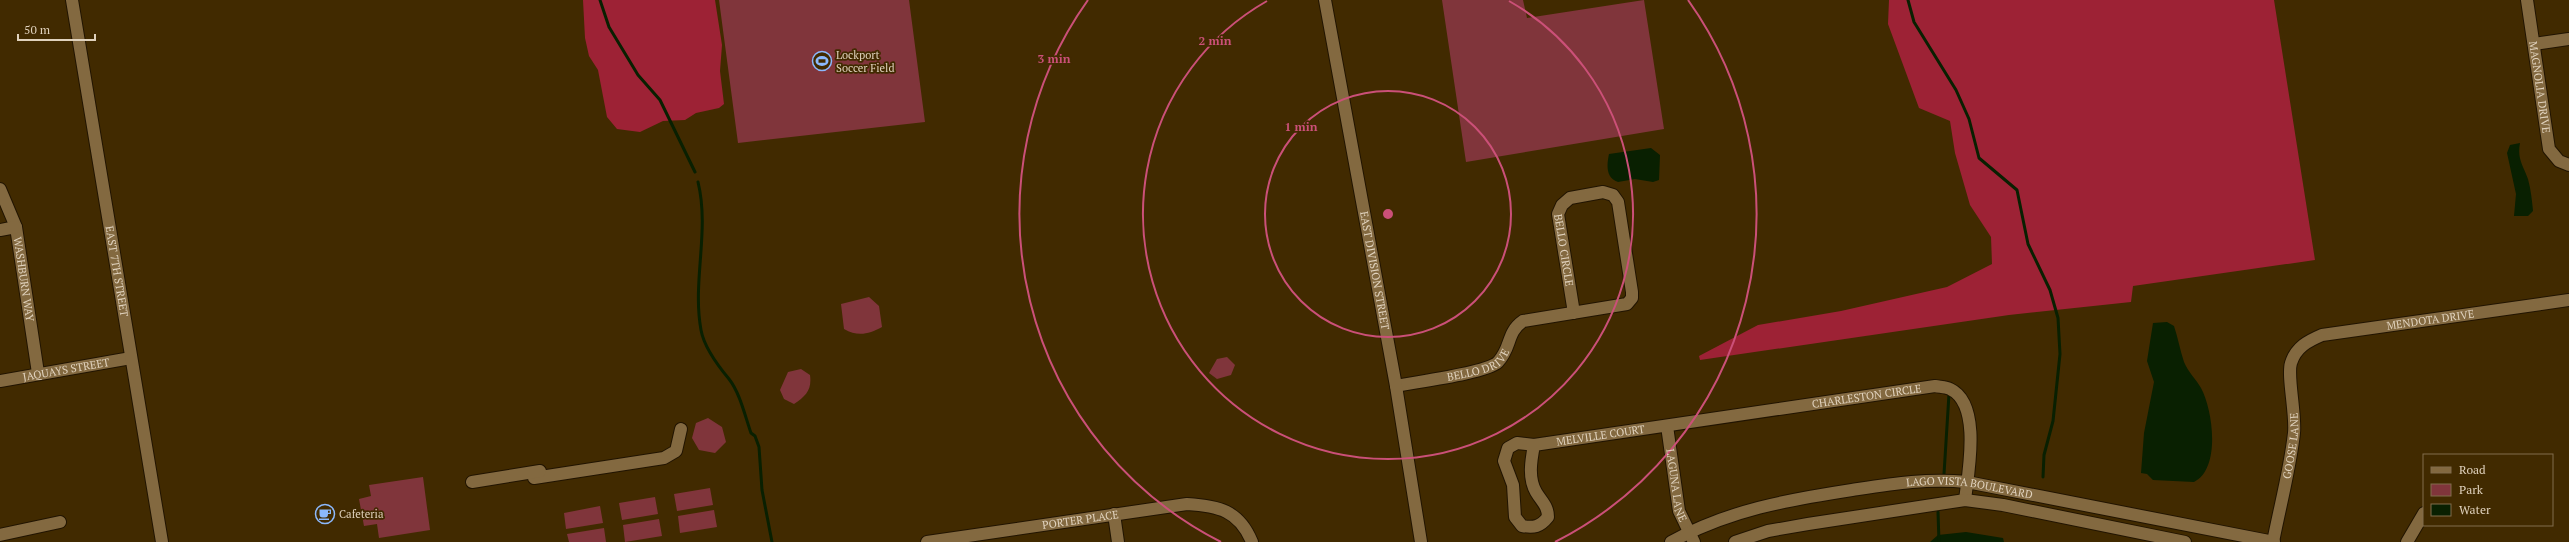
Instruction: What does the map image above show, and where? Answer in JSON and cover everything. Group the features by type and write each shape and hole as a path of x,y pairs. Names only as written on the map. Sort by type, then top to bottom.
{"street":[{"name":"EAST 7TH STREET","path":"72,0 162,542"},
{"name":"EAST DIVISION STREET","path":"1325,0 1396,386 1421,542"},
{"name":"MAGNOLIA DRIVE","path":"2527,0 2549,149 2559,161 2569,165"},
{"path":"2534,44 2569,39"},
{"name":"WASHBURN WAY","path":"0,189 16,227 38,373"},
{"name":"BELLO CIRCLE","path":"1574,313 1558,214 1562,205 1570,198 1604,192 1613,195 1618,202 1632,298"},
{"path":"0,230 16,227"},
{"name":"BELLO DRIVE","path":"1396,386 1480,370 1496,364 1506,353 1513,328 1523,321 1627,304 1632,298"},
{"name":"MENDOTA DRIVE","path":"2297,350 2308,341 2322,335 2569,300"},
{"name":"GOOSE LANE","path":"2273,542 2294,434 2295,406 2291,363 2297,350"},
{"name":"JAQUAYS STREET","path":"0,381 38,373 131,358"},
{"name":"CHARLESTON CIRCLE","path":"1667,426 1935,386 1951,389 1961,399 1967,413 1971,442 1965,500"},
{"name":"MELVILLE COURT","path":"1534,445 1530,462 1531,476 1536,492 1548,508 1548,517 1542,525 1532,528 1522,526 1515,517 1513,485 1504,461 1508,448 1517,443 1534,445 1667,426"},
{"name":"LAGUNA LANE","path":"1667,426 1679,511 1691,537"},
{"path":"472,482 664,458 676,451 681,429"},
{"name":"LAGO VISTA BOULEVARD","path":"1671,542 1691,537 1762,505 1804,497 1935,479 1967,482 2273,542"},
{"name":"LAGO VISTA BOULEVARD","path":"1735,542 1768,531 1965,500 2003,505 2184,542"},
{"name":"PORTER PLACE","path":"927,542 1187,504 1214,505 1232,514 1248,534 1252,542"},
{"path":"1114,514 1118,542"},
{"path":"2407,542 2423,515"},
{"path":"0,535 60,522"}],"green space":[{"name":"Lockport Soccer Field","path":"719,0 909,0 925,122 738,143"},
{"path":"1442,0 1523,0 1527,18 1644,0 1664,129 1466,162"},
{"path":"869,297 879,306 882,327 863,334 854,333 844,329 841,304"},
{"path":"1227,357 1235,365 1231,375 1217,379 1209,373 1217,359"},
{"path":"801,369 810,375 810,385 805,395 794,404 784,399 780,390 788,372"},
{"path":"708,418 722,427 726,442 715,453 699,450 692,438 696,423"},
{"path":"423,477 430,530 379,538 377,524 364,526 359,499 371,496 369,485"},
{"path":"710,488 713,505 677,511 674,494"},
{"path":"655,497 658,514 622,520 619,503"},
{"path":"600,506 603,523 566,529 564,513"},
{"path":"714,510 717,527 680,533 678,516"},
{"path":"659,519 662,536 625,542 623,525"},
{"path":"604,528 606,542 569,542 567,534"}],"shaded area":[{"path":"583,0 715,0 722,45 720,71 724,104 719,108 696,113 685,120 663,121 640,132 617,129 607,117 598,70 589,56 585,38"},
{"path":"1889,0 2274,0 2315,260 2133,286 2131,302 2009,315 1700,360 1699,356 1758,325 1841,311 1947,287 1992,264 1991,237 1970,205 1955,153 1950,121 1919,108 1888,24"}],"water":[{"path":"2520,143 2520,158 2531,191 2533,211 2528,216 2514,216 2516,194 2507,153 2510,145"},
{"path":"1651,148 1660,155 1659,180 1653,182 1635,179 1618,182 1611,177 1608,170 1609,154"},
{"path":"2167,322 2174,326 2184,362 2201,388 2209,410 2212,438 2211,452 2208,465 2203,475 2194,482 2153,480 2147,474 2141,473 2144,433 2154,382 2147,361 2153,323"},
{"path":"1966,532 2003,538 2004,542 1930,542 1938,535"}],"waterway":[{"path":"600,0 609,27 638,75 660,100 695,172"},
{"path":"1908,0 1914,22 1956,90 1969,119 1979,158 2017,190 2028,244 2050,290 2058,318 2060,354 2053,421 2044,455 2043,477"},
{"path":"698,182 702,219 698,293 701,330 709,350 736,391 751,433 755,436 759,447 762,490 772,542"},
{"path":"1944,474 1949,394"},
{"path":"1938,512 1939,542"}],"place":[{"name":"Lockport Soccer Field","path":"822,61"},
{"name":"Cafeteria","path":"325,514"}]}
